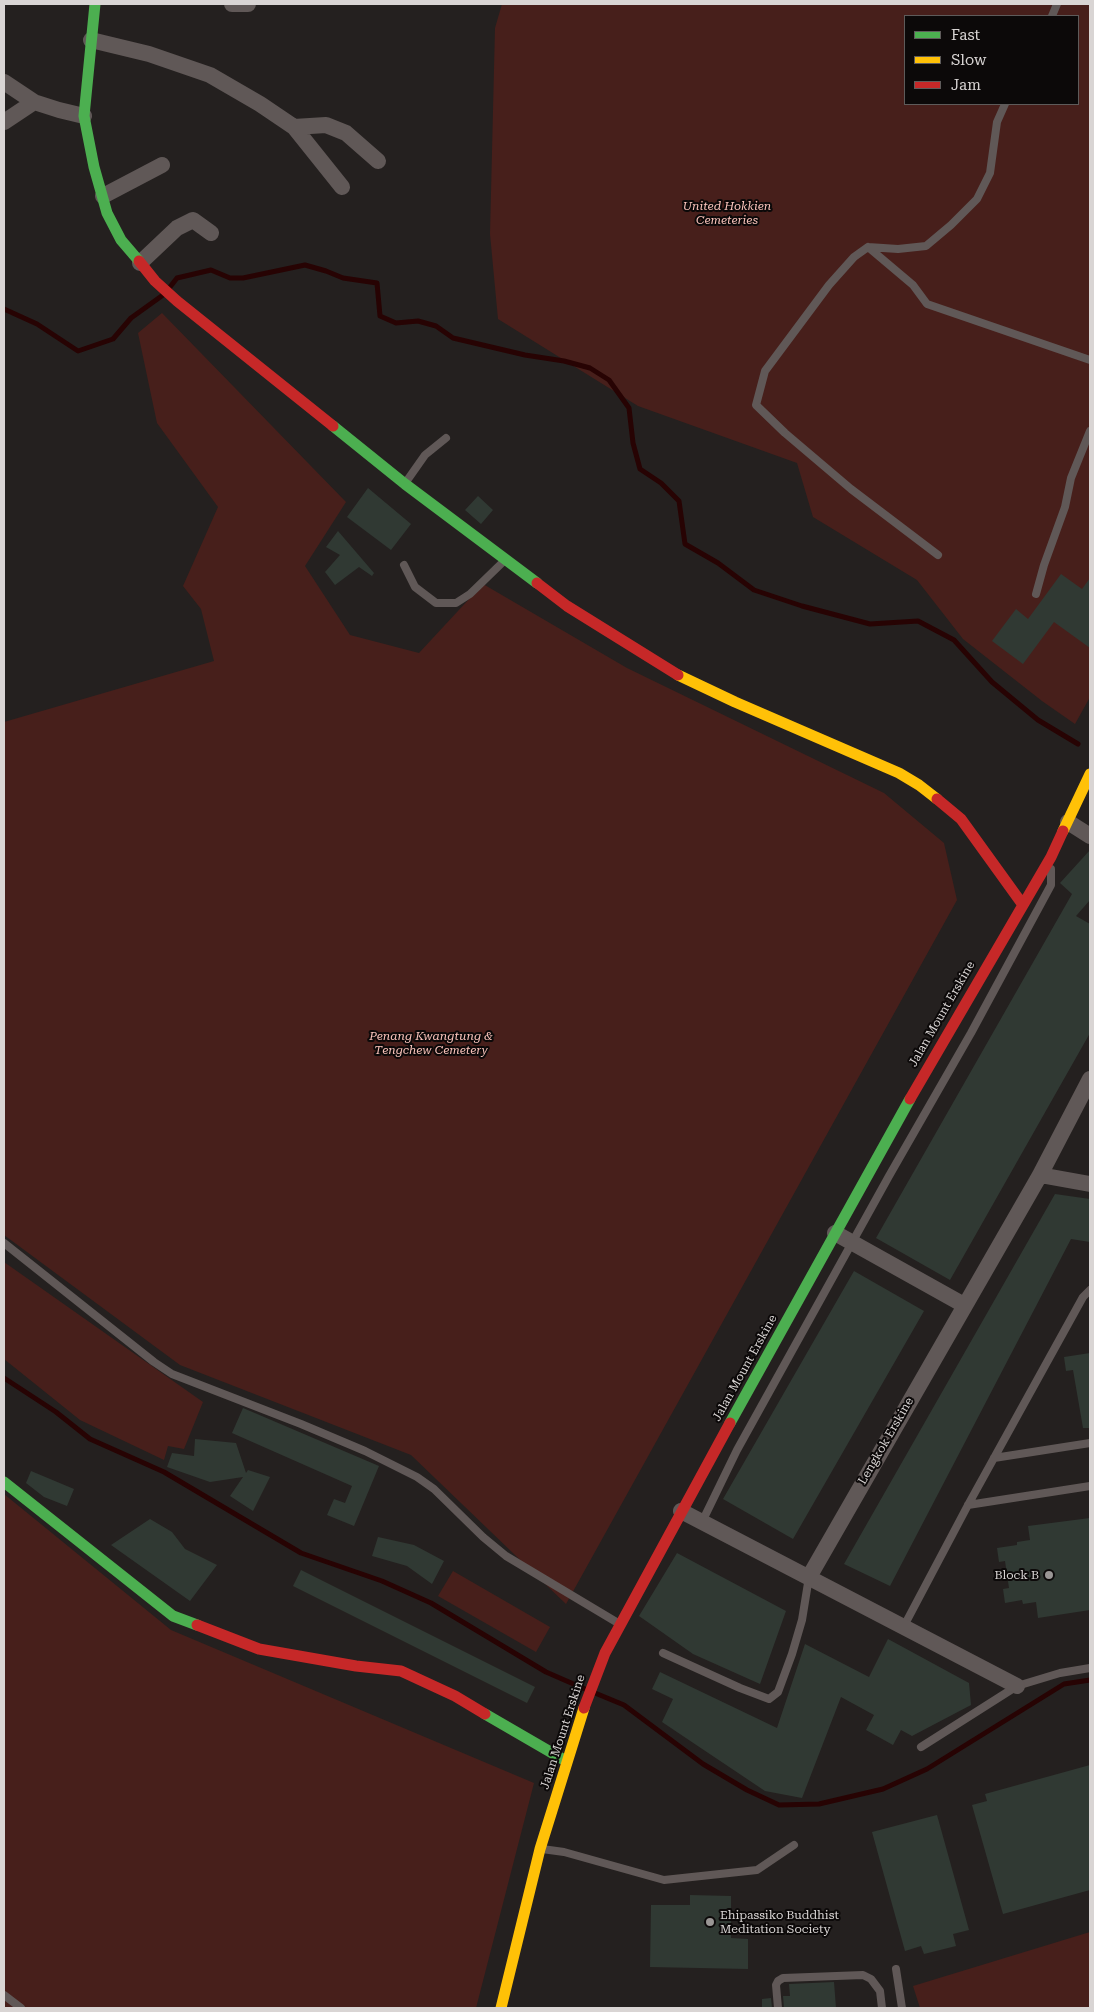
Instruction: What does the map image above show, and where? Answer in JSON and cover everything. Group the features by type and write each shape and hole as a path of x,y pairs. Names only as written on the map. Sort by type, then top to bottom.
{"street":[{"path":"95,4 84,116 94,168 107,213 121,240 155,281 177,301 405,484 567,606 669,671 735,702 899,773 919,784 961,819 1022,905"},
{"path":"232,4 248,4"},
{"path":"90,40 149,54 210,75 260,104 294,127 342,187"},
{"path":"4,82 34,102 84,116"},
{"path":"4,122 34,102"},
{"path":"294,127 326,125 346,133 378,161"},
{"path":"103,196 162,165"},
{"path":"140,263 177,228 193,220 211,233"},
{"name":"Jalan Mount Erskine","path":"501,2008 540,1849 566,1761 595,1678 619,1624 934,1053 1051,857 1090,774"},
{"path":"1068,822 1090,836"},
{"name":"Lengkok Erskine","path":"809,1577 964,1304 1040,1175 1090,1079"},
{"path":"1040,1175 1090,1184"},
{"path":"835,1233 964,1304"},
{"path":"4,1482 173,1616 259,1649 356,1666 401,1671 455,1696 566,1761"},
{"path":"681,1511 1017,1686"}],"lane":[{"path":"938,555 852,489 785,433 756,405 765,371 829,285 854,257 868,247 898,249 926,246 977,199 990,173 997,122 1005,105"},
{"path":"868,247 913,285 927,304 1090,360"},
{"path":"1036,594 1044,565 1065,507 1071,478 1090,431"},
{"path":"405,484 425,455 446,438"},
{"path":"404,565 415,587 436,604 456,603 470,594 506,560"},
{"path":"702,1522 737,1450 1051,885 1051,857"},
{"path":"4,1243 46,1278 166,1370 366,1451 417,1478 434,1489 506,1556 619,1624"},
{"path":"904,1626 968,1505 1083,1297 1090,1290"},
{"path":"994,1458 1090,1444"},
{"path":"968,1505 1090,1486"},
{"path":"664,1653 740,1688 769,1698 778,1692 792,1654 802,1620 809,1577"},
{"path":"921,1747 1017,1686 1060,1673 1090,1668"},
{"path":"540,1849 564,1852 664,1880 757,1870 794,1845"},
{"path":"896,1969 902,2008"},
{"path":"778,2008 776,1985 783,1978 863,1975 871,1979 880,1991 882,2008"},
{"path":"4,1995 21,2008"}],"green space":[{"name":"United Hokkien Cemeteries","path":"502,4 1090,4 1090,697 1075,724 1042,701 963,639 917,580 813,517 797,463 638,406 498,319 490,234 495,28"},
{"name":"Penang Kwangtung & Tengchew Cemetery","path":"162,313 346,502 305,566 350,635 419,653 483,584 627,668 884,793 944,843 957,900 566,1604 411,1455 180,1365 4,1235 4,722 214,661 201,609 183,586 218,507 157,423 138,333"},
{"path":"4,1262 203,1402 184,1449 168,1446 164,1460 80,1420 4,1359"},
{"path":"4,1494 171,1630 534,1783 476,2008 4,2008"},
{"path":"453,1571 550,1627 536,1652 438,1596"},
{"path":"1090,1932 1090,2008 920,2008 913,1986"}],"building":[{"path":"368,488 411,524 391,550 347,517"},
{"path":"478,496 493,510 481,524 465,510"},
{"path":"338,531 374,573 372,576 359,567 335,585 325,572 340,555 326,547"},
{"path":"1061,574 1082,589 1090,578 1090,648 1054,622 1023,664 992,641 1016,609 1028,619"},
{"path":"1090,850 1090,900 1076,916 1090,924 1090,1033 950,1280 876,1238 1072,894 1060,883"},
{"path":"1055,1194 1090,1199 1090,1242 1071,1239 890,1586 844,1564"},
{"path":"854,1271 924,1311 793,1539 723,1499"},
{"path":"1090,1353 1090,1428 1083,1428 1073,1370 1066,1371 1064,1357"},
{"path":"243,1408 379,1466 354,1526 327,1515 334,1499 345,1503 352,1486 232,1433"},
{"path":"195,1439 236,1443 246,1473 248,1470 270,1477 253,1511 230,1496 243,1477 210,1482 167,1467 172,1453 194,1456"},
{"path":"31,1471 74,1489 67,1506 44,1497 26,1483"},
{"name":"Block B","path":"1090,1518 1090,1610 1038,1618 1036,1602 1023,1604 1022,1600 1005,1603 1003,1589 1009,1588 1005,1561 999,1562 997,1548 1017,1545 1017,1542 1030,1540 1028,1526"},
{"path":"150,1519 172,1532 185,1549 217,1565 190,1601 111,1545"},
{"path":"378,1537 414,1545 444,1561 432,1584 407,1566 372,1556"},
{"path":"677,1553 786,1611 760,1684 693,1654 639,1616"},
{"path":"301,1570 535,1687 527,1703 293,1586"},
{"path":"888,1639 969,1683 971,1705 912,1736 901,1730 893,1745 866,1730 874,1715 841,1697 802,1798 765,1791 662,1722 673,1699 652,1689 660,1672 777,1728 805,1644 869,1677"},
{"path":"1090,1765 1090,1890 1003,1914 972,1805 987,1801 985,1794"},
{"path":"937,1815 969,1930 953,1934 956,1946 924,1954 921,1946 905,1951 872,1832"},
{"name":"Ehipassiko Buddhist Meditation Society","path":"690,1895 731,1896 731,1938 748,1939 748,1969 650,1967 651,1905 690,1905"},
{"path":"834,1982 836,2008 784,2008 783,1996 790,1996 789,1984"},
{"path":"771,1998 772,2008 762,2008 762,1999"}],"waterway":[{"path":"170,287 177,278 211,270 230,278 243,278 305,265 343,278 377,283 380,316 396,323 418,321 436,326 453,338 590,368 609,380 629,408 633,443 640,469 661,483 679,501 685,544 718,563 754,590 802,606 870,624 918,621 954,640 992,682 1038,720 1078,744"},
{"path":"4,309 37,324 78,351 113,339 131,318 163,295"},
{"path":"4,1378 56,1412 90,1439 164,1472 301,1553 382,1581 431,1603 546,1672 585,1689"},
{"path":"595,1693 624,1705 703,1764 747,1790 779,1805 819,1804 883,1789 927,1769 1064,1684 1090,1680"}],"traffic: fast":[{"path":"95,4 84,116 94,167 107,213 121,240 139,261"},
{"path":"333,426 405,484 537,583"},
{"path":"730,1423 910,1099"},
{"path":"4,1482 173,1616 197,1625"},
{"path":"485,1714 566,1761"}],"traffic: slow":[{"path":"678,675 735,702 899,773 937,799"},
{"path":"1063,831 1090,774"},
{"path":"501,2008 540,1849 584,1708"}],"traffic: jam":[{"path":"139,261 155,281 177,301 333,426"},
{"path":"537,583 567,606 678,675"},
{"path":"937,799 961,819 1023,905"},
{"path":"910,1099 1051,857 1063,831"},
{"path":"584,1708 605,1653 730,1423"},
{"path":"197,1625 259,1649 356,1666 401,1671 455,1696 485,1714"}],"place":[{"name":"Block B","path":"1049,1575"},
{"name":"Ehipassiko Buddhist Meditation Society","path":"710,1922"}]}
